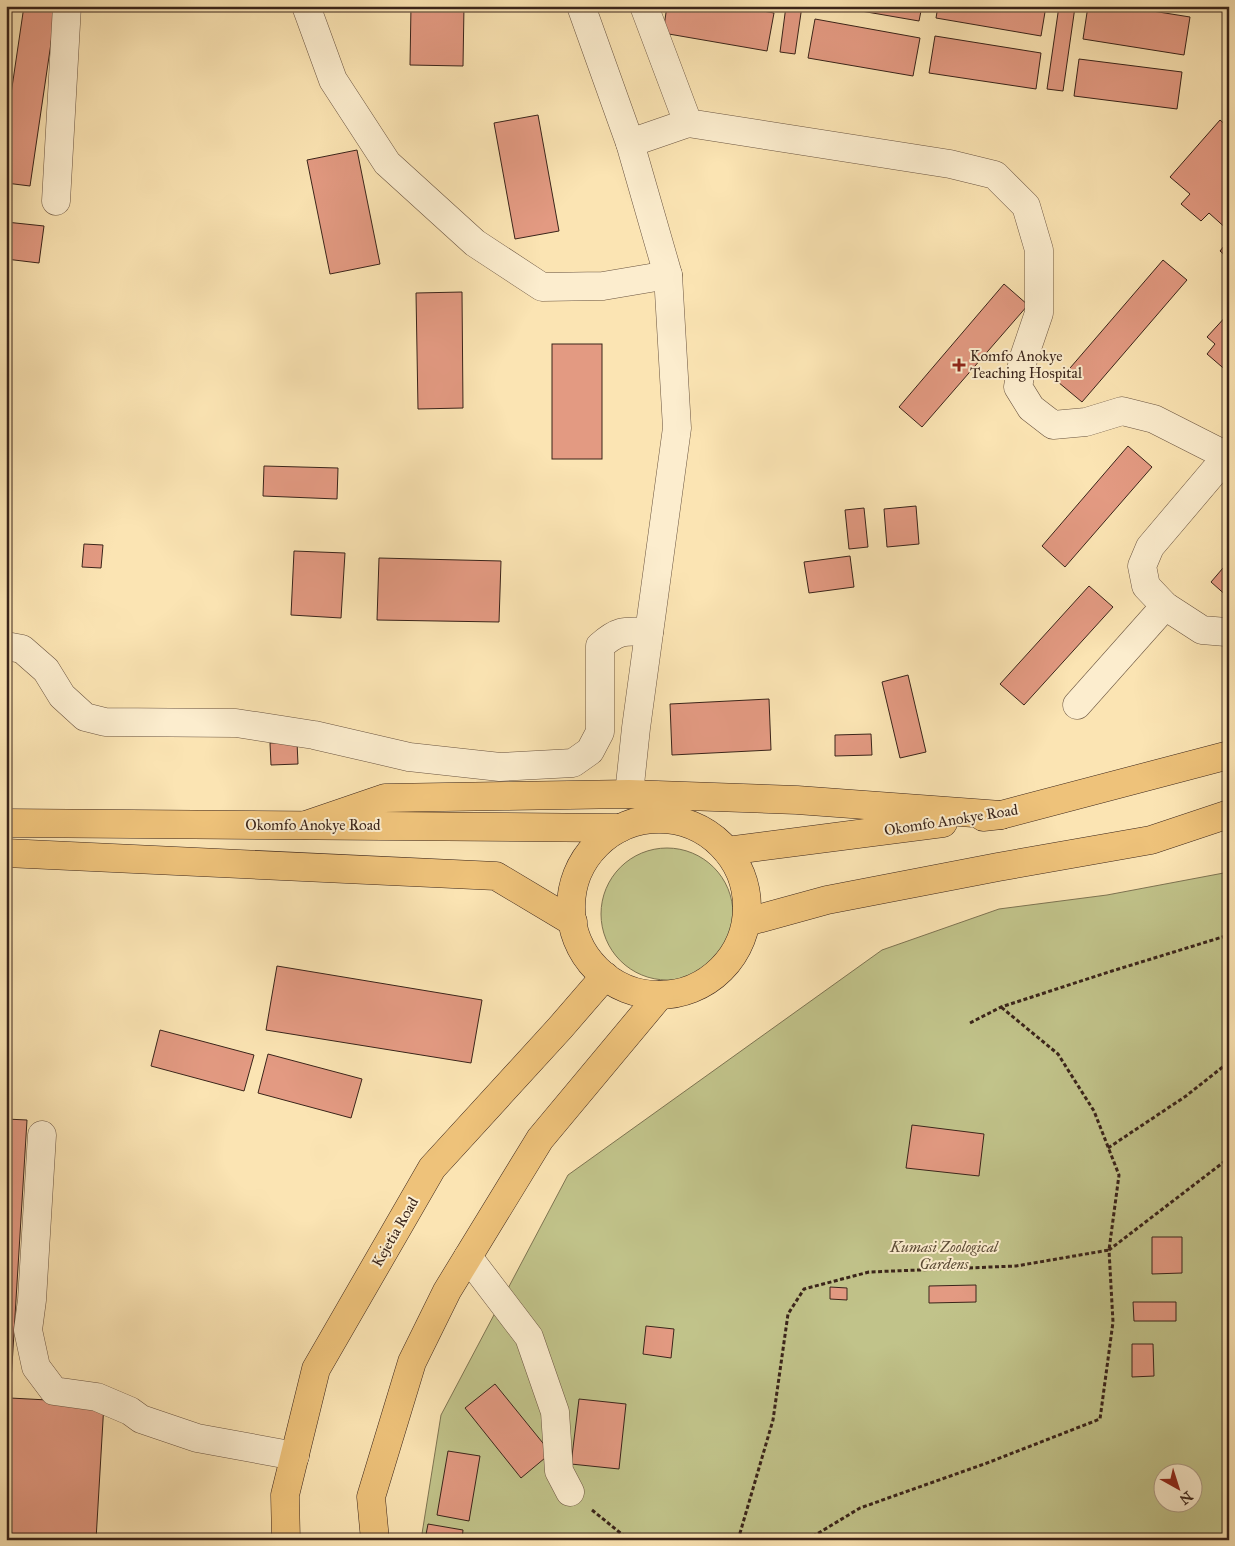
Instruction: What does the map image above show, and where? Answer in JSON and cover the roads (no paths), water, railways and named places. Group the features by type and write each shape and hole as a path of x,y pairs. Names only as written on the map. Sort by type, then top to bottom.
{"main road":[{"name":"Okomfo Anokye Road","path":"727,851 1001,815 1229,755"},
{"path":"306,825 385,798 630,794 796,800 1001,815"},
{"path":"746,922 827,900 1151,840 1229,814"},
{"path":"652,819 678,821 697,827 714,837 738,867 745,886 746,922 739,944 728,960 714,974 698,985 679,992 660,995 640,993 622,986 605,976 591,962 580,946 571,908 573,888 580,870 590,853 604,838 620,828 639,821 652,819"},
{"name":"Okomfo Anokye Road","path":"6,823 620,828"},
{"path":"6,853 496,876 573,922"},
{"name":"Kejetia Road","path":"286,1540 285,1495 316,1369 432,1168 605,976"},
{"path":"375,1540 372,1498 412,1362 447,1291 540,1139 660,995"}],"street":[{"path":"56,201 68,6"},
{"path":"306,6 333,80 387,164 475,243 542,287 603,286 668,275"},
{"path":"581,6 630,143 668,275 677,428 636,728 630,794"},
{"path":"644,6 688,124"},
{"path":"630,143 688,124 950,164 995,175 1026,206 1039,250 1039,313 1023,360 1018,386 1032,408 1053,425 1086,422 1122,411 1154,419 1228,456 1150,547 1142,566 1146,586 1165,606 1202,630 1229,631"},
{"path":"1077,705 1165,606"},
{"path":"6,646 22,649 46,670 62,696 85,717 105,722 236,723 314,735 409,757 500,767 573,763 590,751 600,732 600,646 611,637 623,631 649,632"},
{"path":"42,1135 32,1300 28,1330 36,1367 54,1391 97,1396 130,1411 141,1419 197,1438 295,1456"},
{"path":"468,1258 529,1337 555,1412 559,1471 570,1492"}],"place":[{"name":"Komfo Anokye Teaching Hospital","path":"959,365"}],"park label":[{"name":"Kumasi Zoological Gardens","path":"944,1256"}]}
